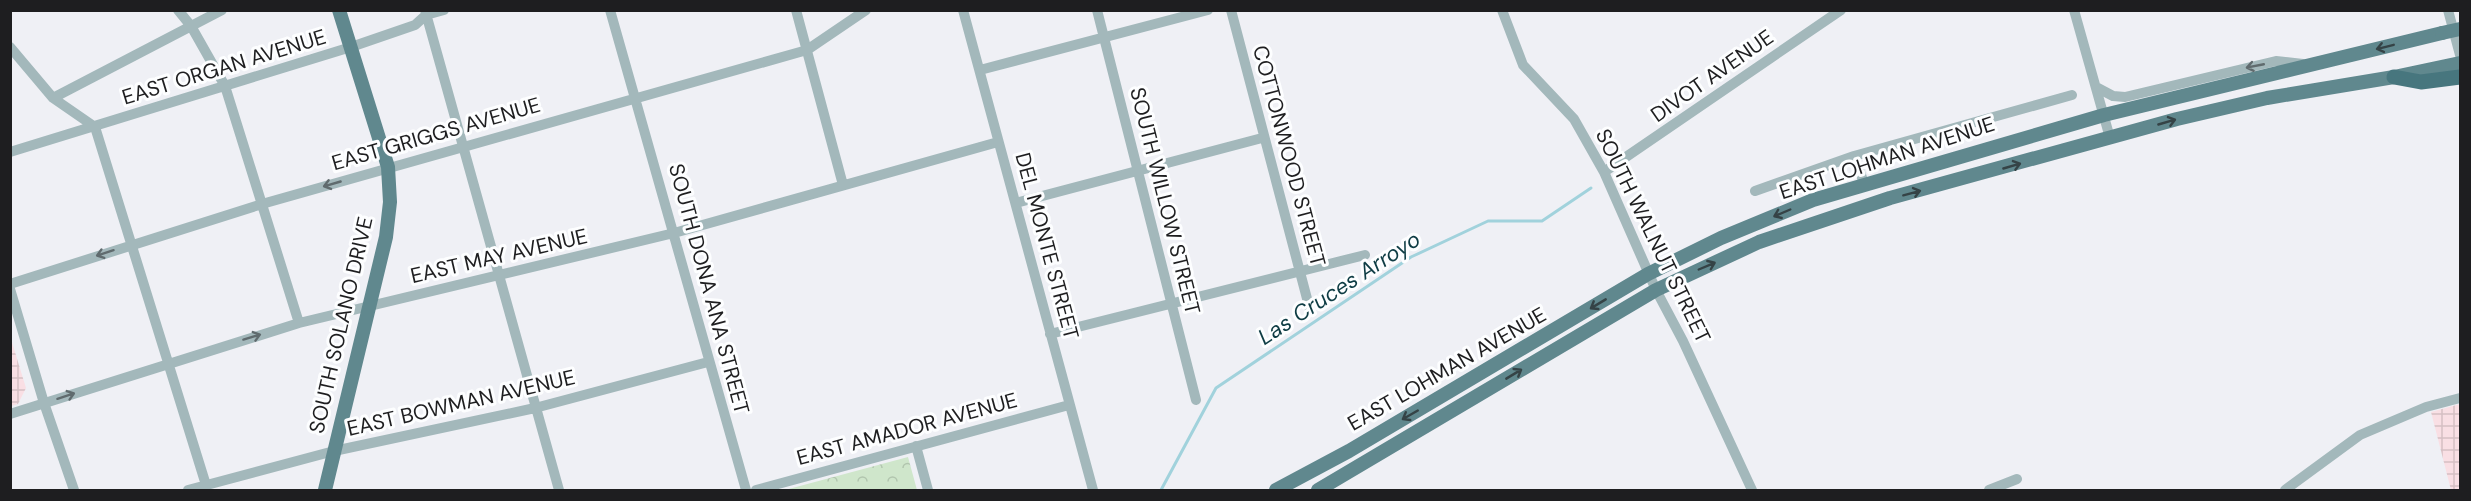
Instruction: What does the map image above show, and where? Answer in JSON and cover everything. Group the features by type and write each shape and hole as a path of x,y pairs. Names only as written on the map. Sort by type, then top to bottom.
{"highway":[{"path":"2394,77 2421,82 2457,68"}],"main road":[{"name":"SOUTH SOLANO DRIVE","path":"325,490 371,306 386,237 390,202 388,167 339,10"},
{"name":"EAST LOHMAN AVENUE","path":"1276,490 1349,451 1648,274 1750,226 1813,200 1864,183 2104,115 2460,28"},
{"name":"EAST LOHMAN AVENUE","path":"1318,490 1656,290 1759,242 1868,205 2110,138 2267,98 2394,77"},
{"path":"1864,183 1868,205"},
{"path":"1750,226 1759,242"}],"street":[{"path":"178,10 191,26 225,86 299,323"},
{"path":"53,98 222,10"},
{"name":"EAST ORGAN AVENUE","path":"10,152 351,48 362,41 415,25 426,13 444,10"},
{"name":"SOUTH DONA ANA STREET","path":"610,10 746,490"},
{"path":"796,10 843,185"},
{"name":"EAST GRIGGS AVENUE","path":"10,284 262,204 388,167 463,148 807,50 866,10"},
{"name":"DEL MONTE STREET","path":"963,10 1093,490"},
{"name":"SOUTH WILLOW STREET","path":"1097,10 1136,170 1197,400"},
{"path":"980,70 1208,10"},
{"name":"COTTONWOOD STREET","path":"1231,10 1262,138 1310,310"},
{"name":"SOUTH WALNUT STREET","path":"1502,10 1523,65 1574,119 1604,172 1648,274 1683,341 1752,490"},
{"name":"DIVOT AVENUE","path":"1604,172 1841,10"},
{"path":"2074,10 2110,138"},
{"path":"2448,10 2457,68"},
{"path":"426,13 559,490"},
{"path":"10,46 53,98 95,127 206,485"},
{"path":"2096,87 2113,96 2125,97 2276,62 2313,64"},
{"path":"1755,191 1854,156 2072,95"},
{"path":"1016,203 1262,138"},
{"name":"EAST MAY AVENUE","path":"10,414 299,323 674,233 999,142"},
{"path":"1854,156 1864,183"},
{"path":"1050,334 1365,255"},
{"path":"10,289 44,403 74,490"},
{"name":"EAST BOWMAN AVENUE","path":"188,490 334,451 535,408 708,362"},
{"path":"2285,490 2360,435 2426,407 2460,398"},
{"name":"EAST AMADOR AVENUE","path":"756,490 1069,405"},
{"path":"916,446 928,490"},
{"path":"1989,490 2017,479"}],"shaded area":[{"path":"11,339 26,388 18,404 11,406"},
{"path":"2460,404 2460,490 2451,490 2431,412"}],"green space":[{"path":"908,457 917,490 785,490"}],"waterway":[{"name":"Las Cruces Arroyo","path":"1161,490 1216,388 1411,257 1488,221 1542,221 1591,188"}]}
